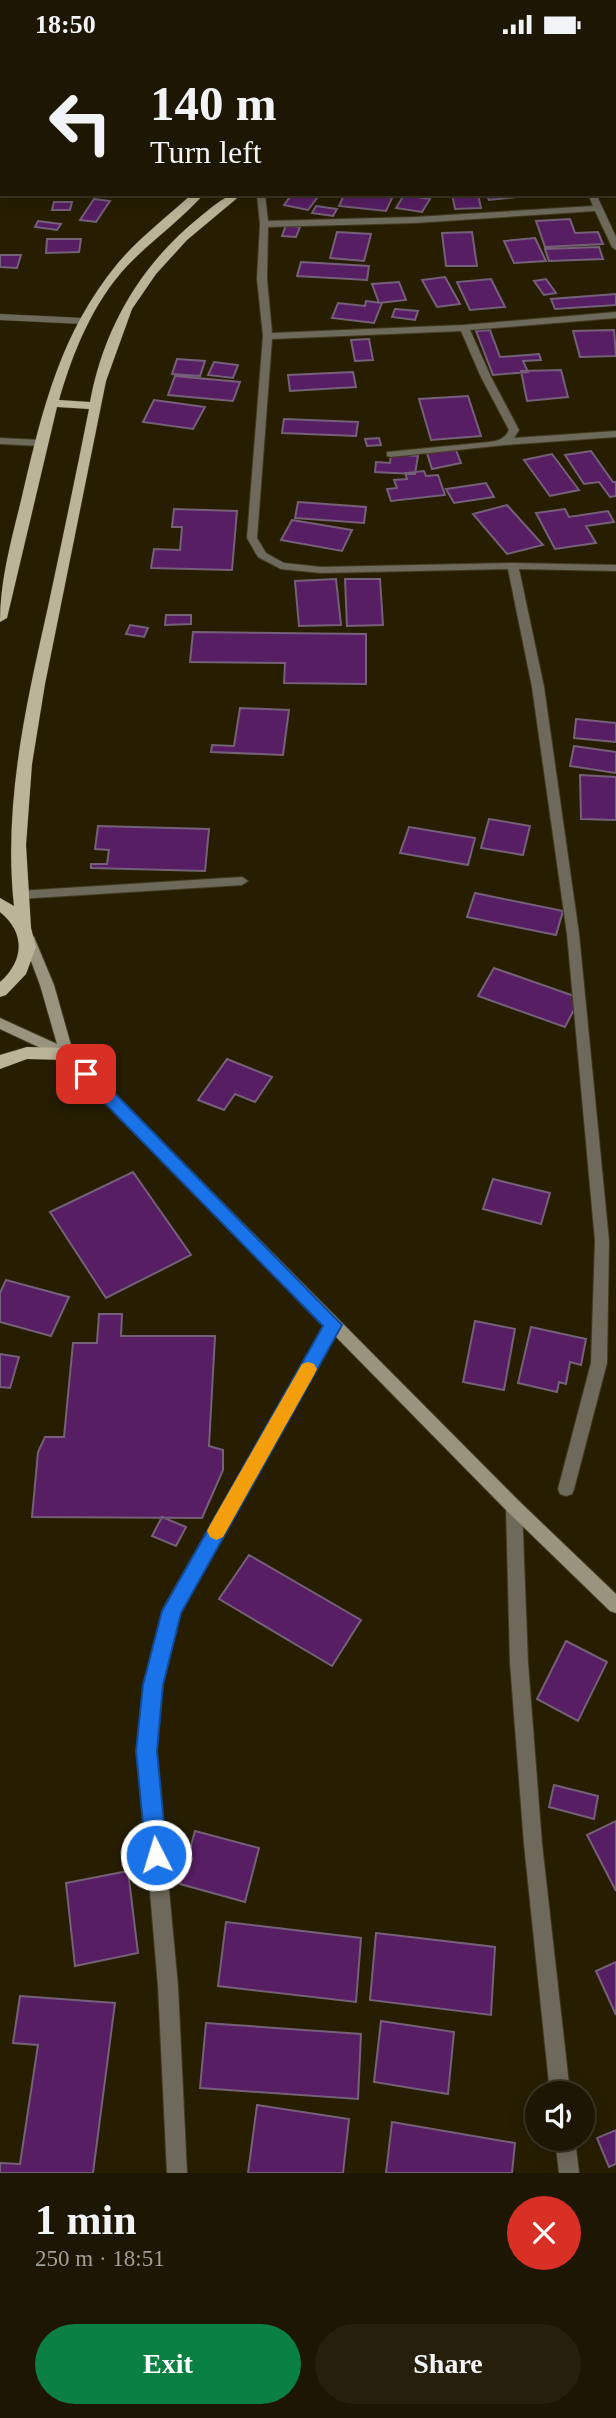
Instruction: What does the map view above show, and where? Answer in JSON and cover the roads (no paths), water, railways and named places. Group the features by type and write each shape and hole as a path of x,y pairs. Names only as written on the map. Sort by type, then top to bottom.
{"main road":[{"path":"0,618 52,403 63,365 83,321 122,264 197,196"},
{"path":"0,991 14,979 23,966 28,951 17,865 32,714 100,381 118,329 138,290 167,253 212,211 234,196"},
{"path":"52,403 96,406"},
{"path":"0,904 13,913 26,931"},
{"path":"0,1062 27,1053 67,1054"}],"street":[{"path":"261,196 264,224 262,279 268,336 252,538 261,555 281,566 321,570 513,566 616,568"},
{"path":"593,196 616,247"},
{"path":"264,224 415,220 599,208"},
{"path":"604,224 616,221"},
{"path":"268,336 464,328 616,314"},
{"path":"464,328 514,430 506,442"},
{"path":"391,454 616,434"},
{"path":"0,441 41,443"},
{"path":"513,566 538,687 573,934 602,1241 599,1363 566,1489"},
{"path":"19,895 242,881"},
{"path":"26,931 47,985 67,1054"},
{"path":"0,1023 67,1054 514,1507 616,1605"},
{"path":"177,2173 168,1986 146,1751 153,1685 172,1611 333,1325"},
{"path":"514,1507 519,1663 533,1845 559,2081"},
{"path":"566,2151 569,2173"}],"lane":[{"path":"0,317 83,321"}]}
